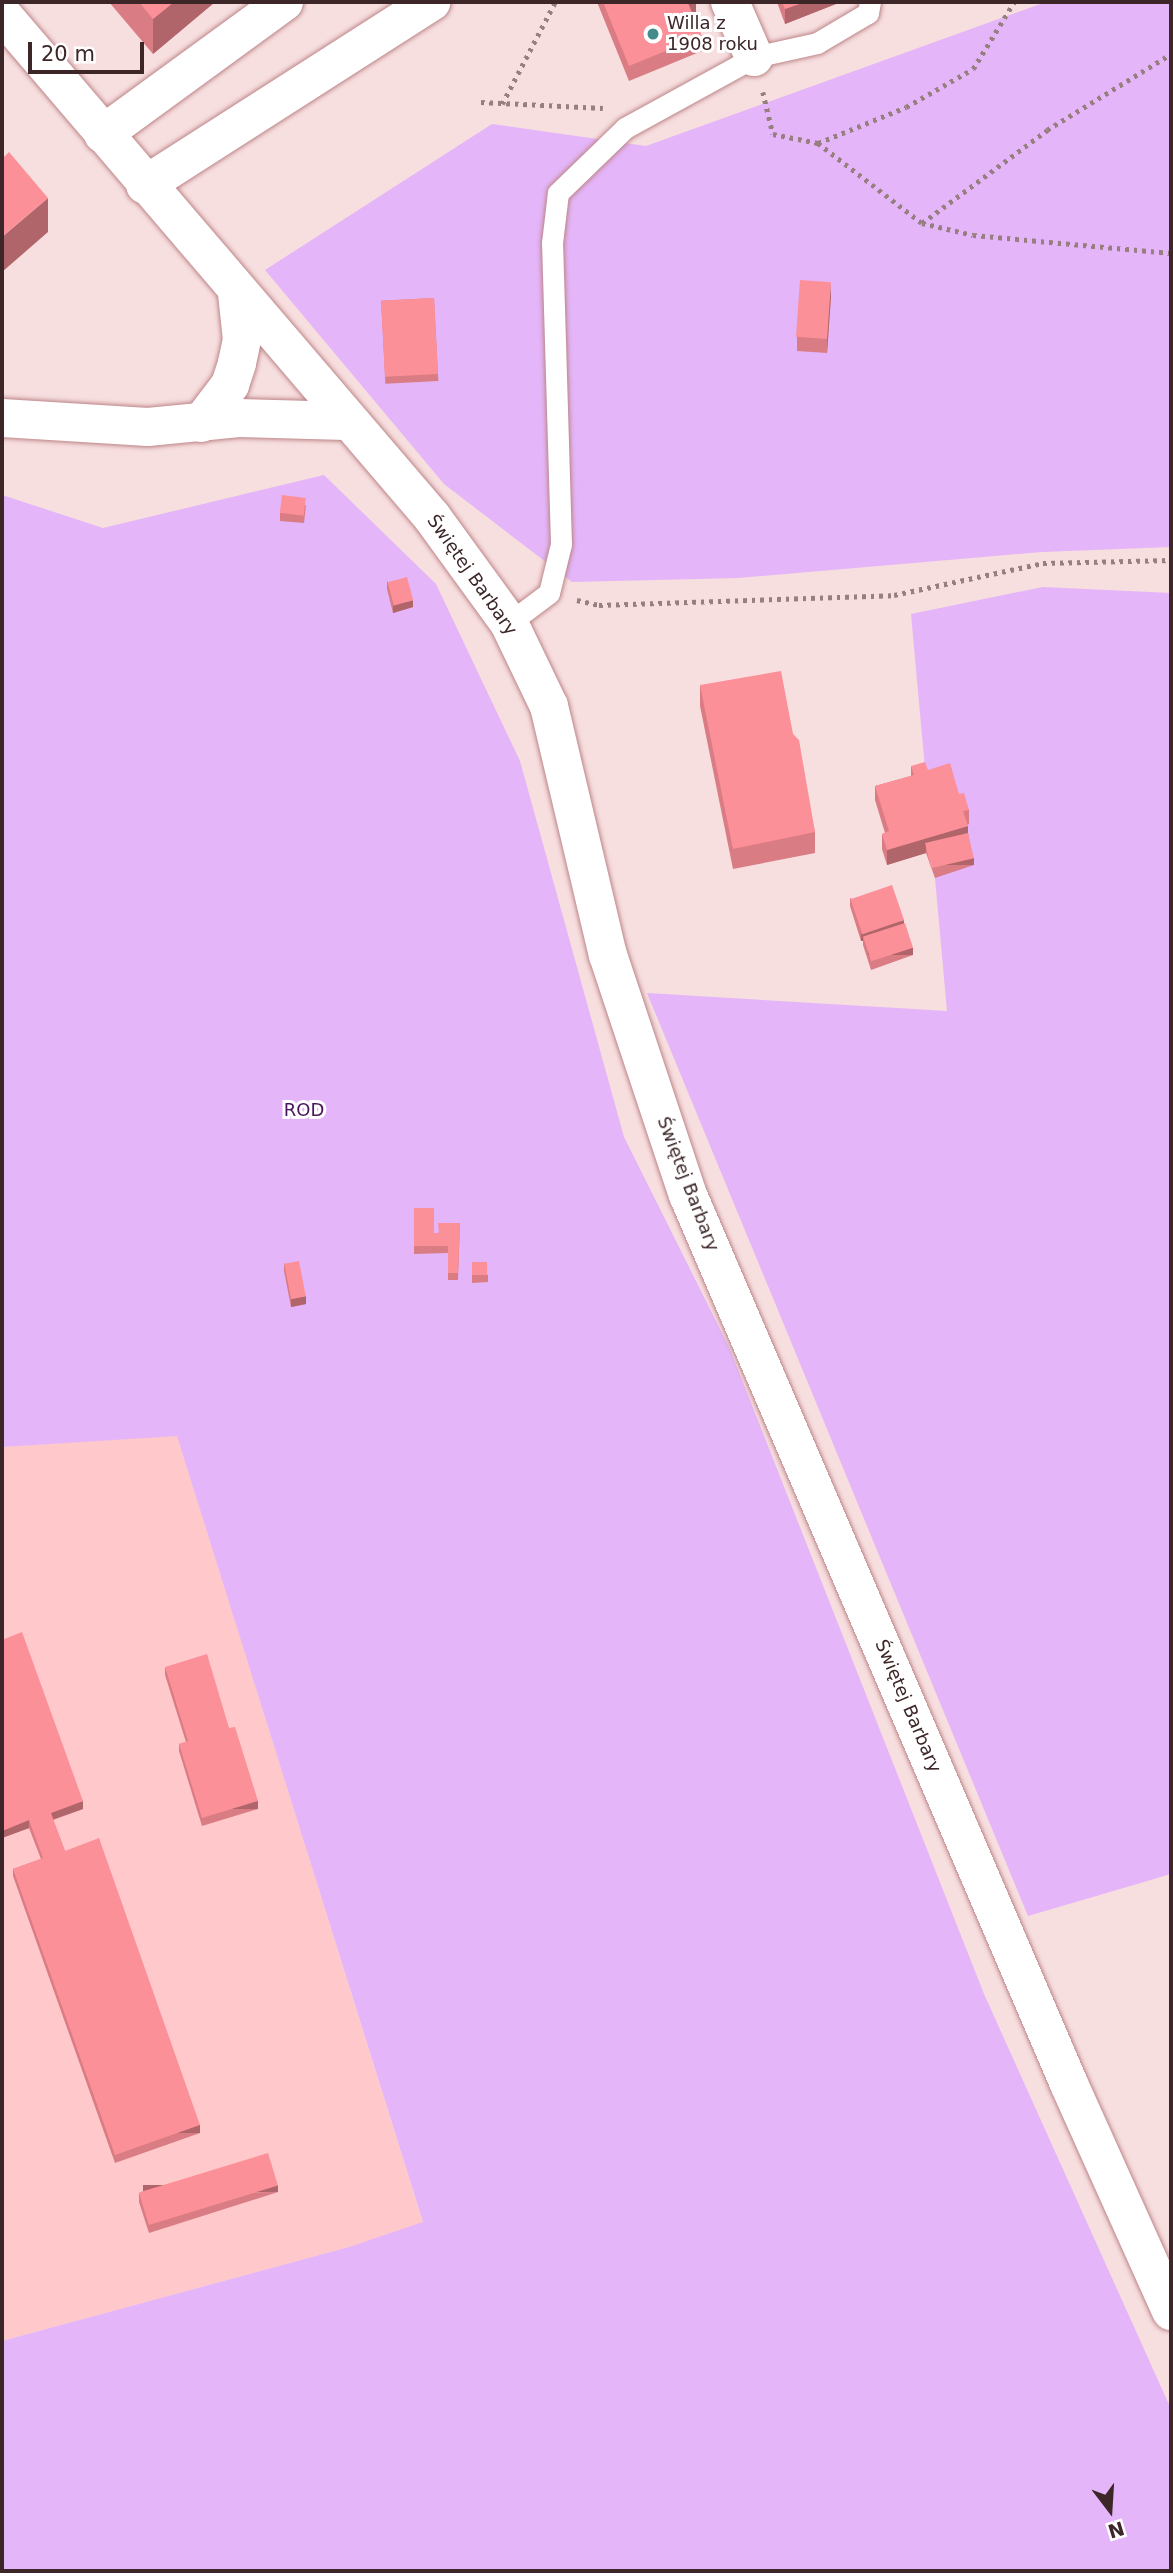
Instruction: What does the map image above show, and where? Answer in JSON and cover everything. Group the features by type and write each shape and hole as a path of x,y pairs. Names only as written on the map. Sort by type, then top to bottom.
{"street":[{"path":"103,134 284,2"},
{"path":"145,185 430,2"},
{"path":"730,2 754,57"},
{"name":"Świętej Barbary","path":"8,34 103,134 346,421 432,517 509,622 549,706 608,955 688,1195 1069,2084 1171,2311"},
{"path":"201,423 230,385 237,363 242,340 237,293"},
{"path":"2,418 148,427 239,418 346,421"}],"lane":[{"path":"509,622 549,593 561,544 552,243 558,193 625,128 754,57 817,43 868,13 870,2"}],"path":[{"path":"502,104 555,2"},
{"path":"818,143 906,107 973,69 1014,2"},
{"path":"922,223 1047,130 1171,54"},
{"path":"754,57 773,134 818,143 922,223 973,235 1171,253"},
{"path":"481,102 656,111"},
{"path":"549,593 599,605 894,594 1043,563 1171,560"}],"shaded area":[{"path":"177,1435 423,2223 349,2247 2,2341 2,1447"}],"green space":[{"path":"1046,2 1171,2 1171,547 1042,552 738,578 572,582 444,484 265,270 492,124 646,146"},
{"name":"ROD","path":"324,475 436,584 520,761 624,1137 729,1347 984,1994 1171,2409 1171,2571 2,2571 2,2341 349,2247 423,2222 177,1436 2,1447 2,495 103,528"},
{"path":"1043,587 1171,593 1171,1874 1028,1916 647,993 947,1011 911,614"}],"building":[{"path":"139,2 174,2 153,19"},
{"name":"Willa z 1908 roku","path":"603,2 693,2 688,3 702,36 629,66"},
{"path":"782,2 805,2 785,9"},
{"path":"9,152 48,198 2,237 2,159"},
{"path":"800,280 831,282 827,339 796,337"},
{"path":"434,298 438,374 385,377 381,301"},
{"path":"282,495 306,498 304,516 280,513"},
{"path":"407,577 413,600 394,605 388,582"},
{"path":"781,671 793,734 799,740 815,832 733,849 700,685"},
{"path":"925,762 928,770 950,763 959,794 964,793 969,810 963,811 968,826 887,850 882,834 889,831 875,786 914,775 911,766"},
{"path":"968,833 974,858 931,868 925,843"},
{"path":"892,885 904,920 862,934 850,899"},
{"path":"905,923 913,948 871,961 863,937"},
{"path":"414,1208 434,1208 434,1233 439,1233 438,1223 460,1223 458,1273 448,1273 448,1246 414,1246"},
{"path":"299,1261 306,1296 291,1299 284,1264"},
{"path":"472,1262 487,1262 487,1275 472,1275"},
{"path":"22,1632 83,1801 51,1813 65,1851 99,1838 200,2125 115,2155 13,1869 43,1858 29,1820 2,1831 2,1640"},
{"path":"207,1654 229,1728 235,1727 258,1801 202,1818 179,1744 188,1741 165,1667"},
{"path":"268,2153 278,2186 149,2225 139,2192"}],"place":[{"name":"Willa z 1908 roku","path":"653,34"}]}
